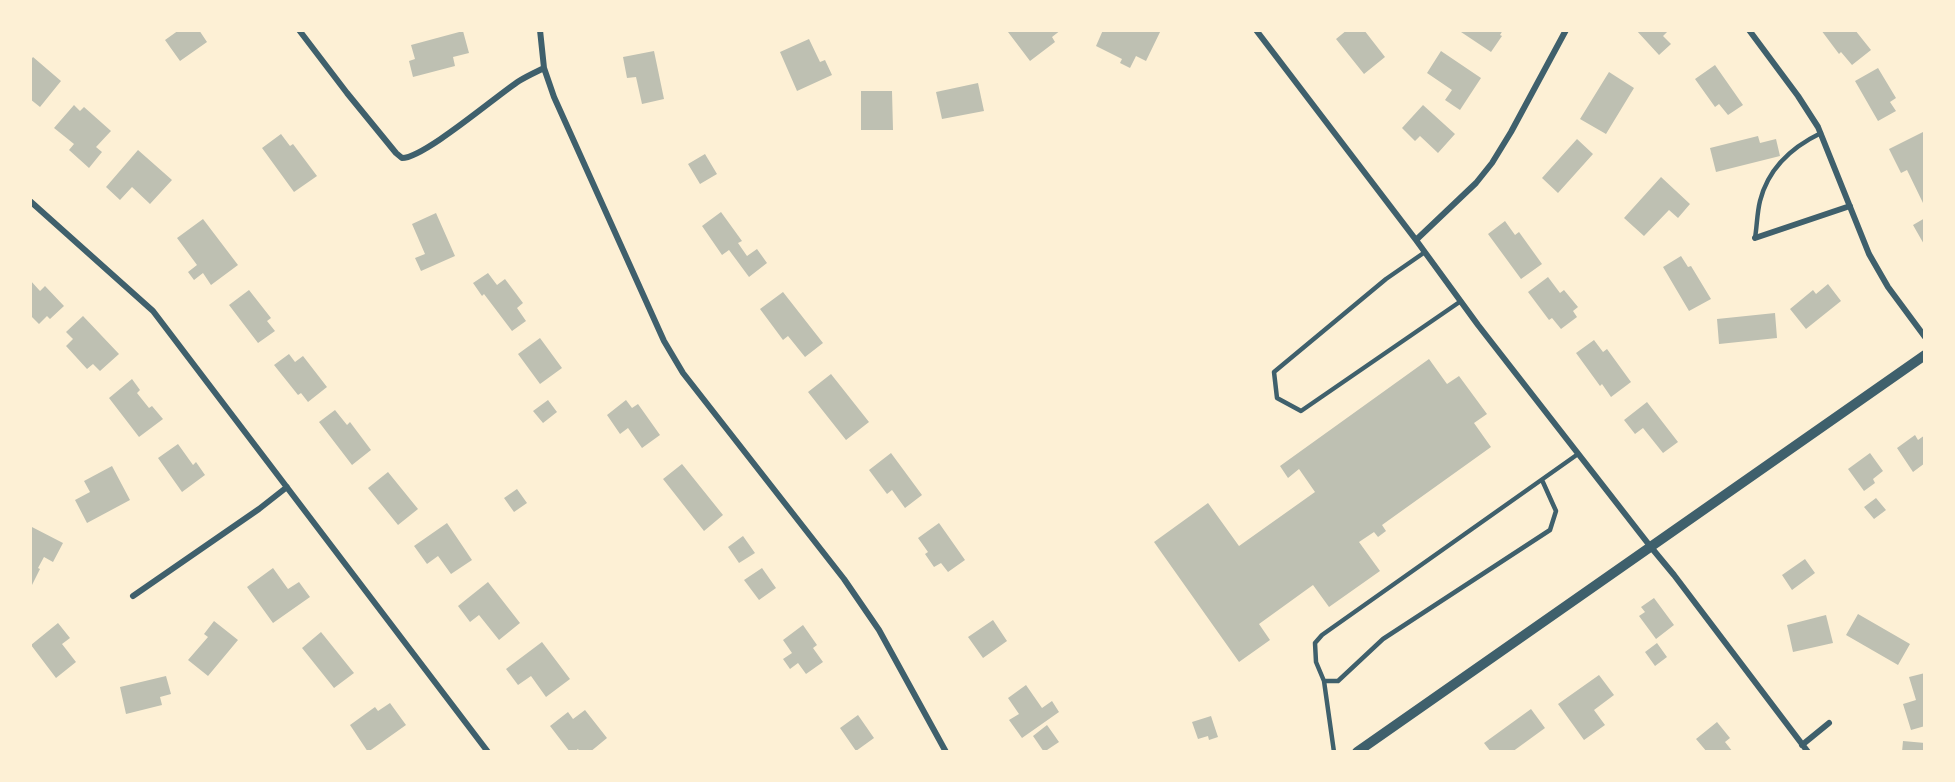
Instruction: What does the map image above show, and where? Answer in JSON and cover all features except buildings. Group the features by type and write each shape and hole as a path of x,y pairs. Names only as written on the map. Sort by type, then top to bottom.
{"street":[{"path":"299,30 347,93 402,158 408,158 432,144 519,81 544,68"},
{"path":"540,30 544,68 559,108 664,341 684,372 844,579 873,621 946,752"},
{"path":"1256,30 1808,752"},
{"path":"1416,240 1476,183 1492,163 1566,30"},
{"path":"1749,30 1798,96 1821,133 1876,269 1925,337"},
{"path":"30,201 153,311 486,749 477,752"},
{"path":"1755,238 1850,206"},
{"path":"1357,752 1925,355"},
{"path":"134,596 287,488"},
{"path":"1802,745 1829,723"}],"lane":[{"path":"1755,238 1760,202 1767,180 1782,159 1803,141 1821,133"},
{"path":"1425,252 1386,279 1274,372 1277,398 1301,411 1461,301"},
{"path":"1334,752 1323,681 1316,662 1315,644 1322,635 1578,454"},
{"path":"1323,681 1338,681 1383,639 1550,530 1556,511 1542,480"}]}
